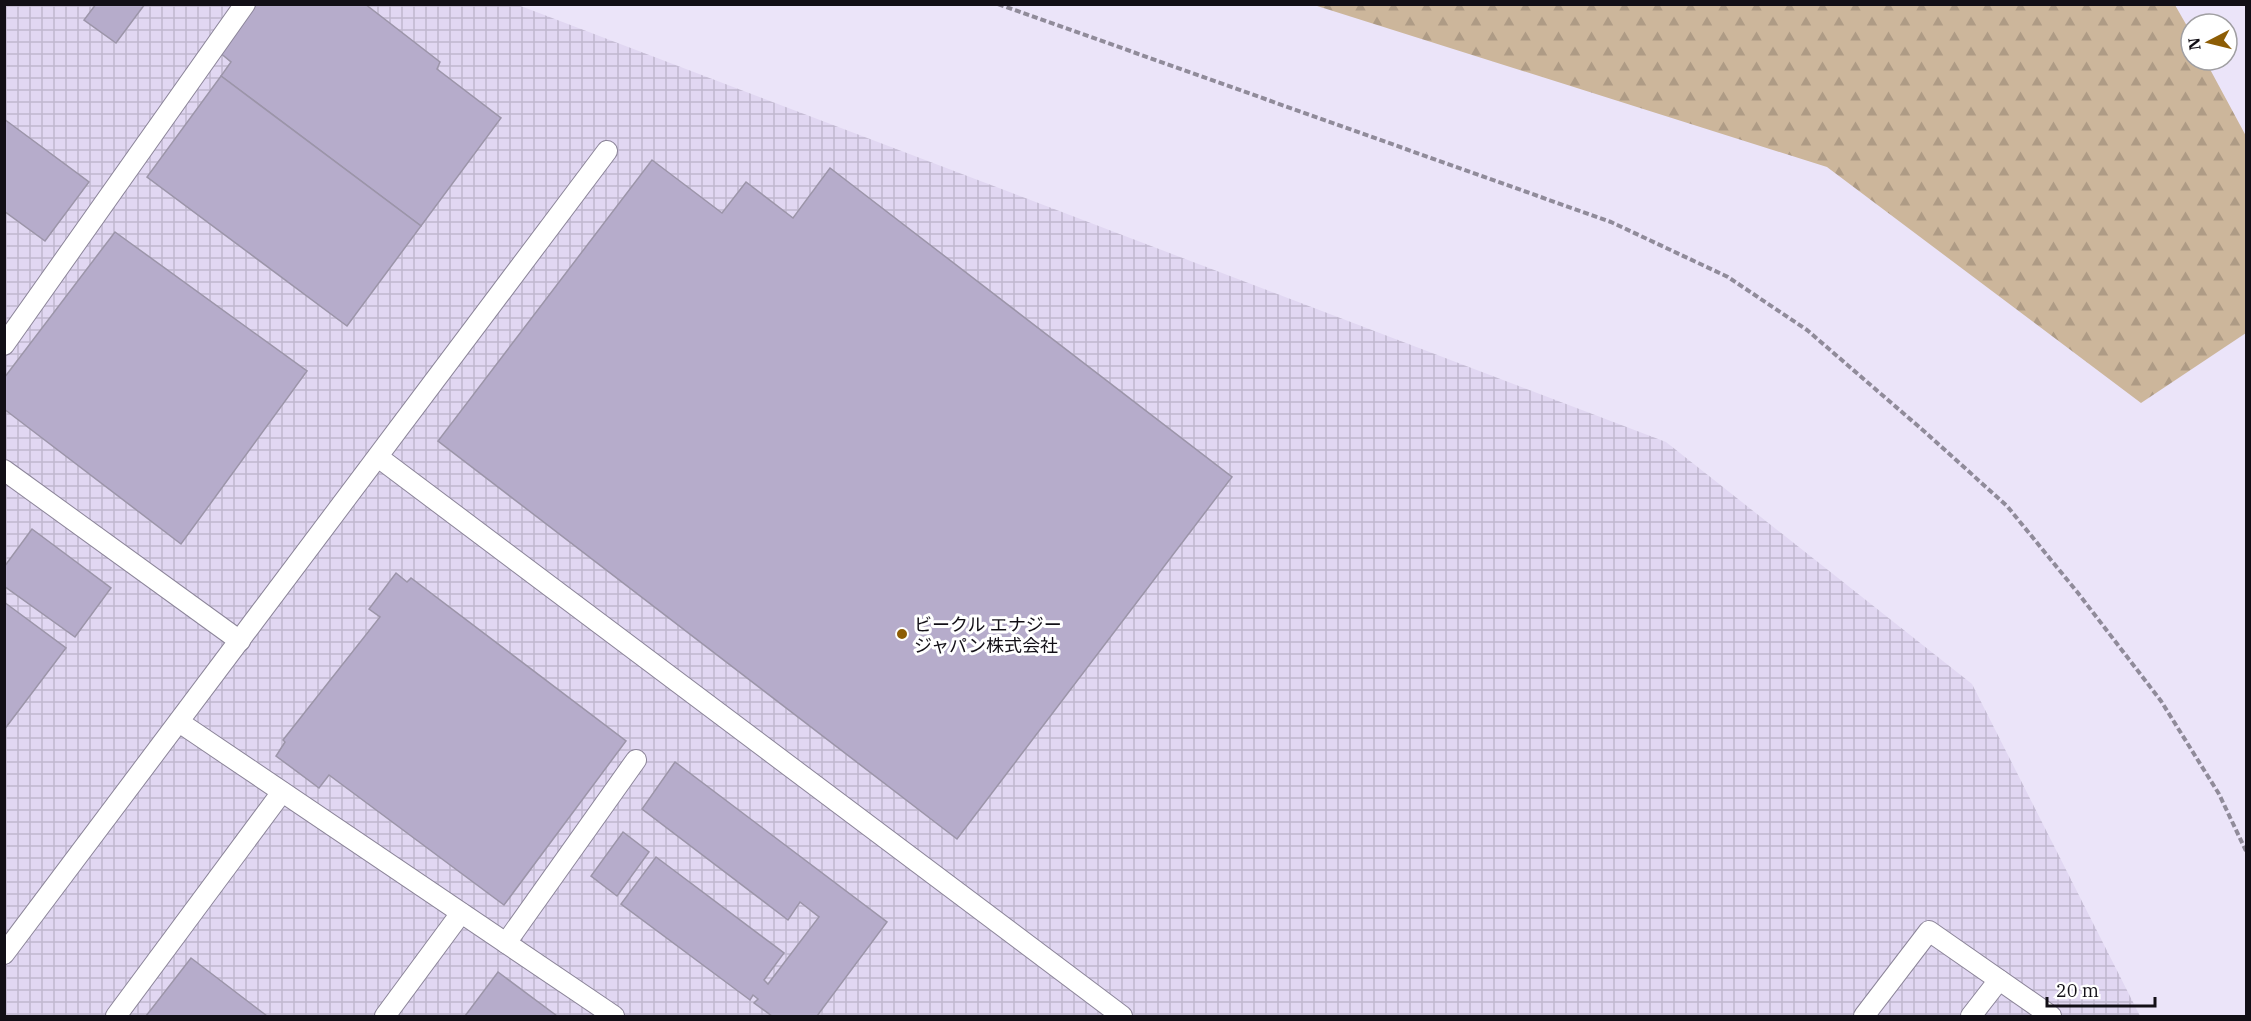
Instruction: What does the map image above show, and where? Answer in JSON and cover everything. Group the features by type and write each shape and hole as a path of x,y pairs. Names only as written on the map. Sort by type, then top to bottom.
{"lane":[{"path":"4,345 245,4"},
{"path":"4,954 608,151"},
{"path":"378,457 1122,1017"},
{"path":"4,470 240,641"},
{"path":"178,722 614,1017"},
{"path":"506,943 636,760"},
{"path":"116,1017 282,792"},
{"path":"385,1017 462,913"},
{"path":"1864,1017 1929,931 2050,1017"},
{"path":"1971,1017 1999,980"}],"path":[{"path":"998,4 1611,222 1728,277 1807,330 2007,506 2161,701 2219,794 2247,851"}],"shaded area":[{"path":"5,4 518,5 1666,442 1972,684 2140,1016 5,1016"}],"green space":[{"path":"1314,5 2175,5 2179,12 2179,72 2211,72 2246,136 2246,333 2141,403 1827,167"}],"building":[{"path":"96,4 145,4 116,43 84,20"},
{"path":"256,4 365,4 440,62 437,69 501,118 421,226 221,76 231,62 219,52"},
{"path":"221,76 421,226 347,326 147,177"},
{"path":"4,119 89,182 45,241 4,211"},
{"name":"ビークル エナジー ジャパン株式会社","path":"652,160 722,213 746,182 793,218 830,168 1232,477 957,839 438,441"},
{"path":"115,232 307,371 181,544 4,409 4,378"},
{"path":"32,529 111,588 75,637 4,586 4,567"},
{"path":"396,573 407,582 411,578 626,741 504,905 329,775 319,788 276,756 285,742 283,740 380,617 369,609"},
{"path":"4,602 66,648 4,730"},
{"path":"675,762 887,922 817,1016 772,1016 754,1003 758,999 753,995 750,1000 621,904 656,857 784,953 764,980 768,984 819,917 800,902 788,920 642,809"},
{"path":"623,832 649,852 617,896 591,876"},
{"path":"191,958 267,1016 146,1016"},
{"path":"498,972 557,1016 465,1016"}],"place":[{"name":"ビークル エナジー ジャパン株式会社","path":"902,634"}]}
